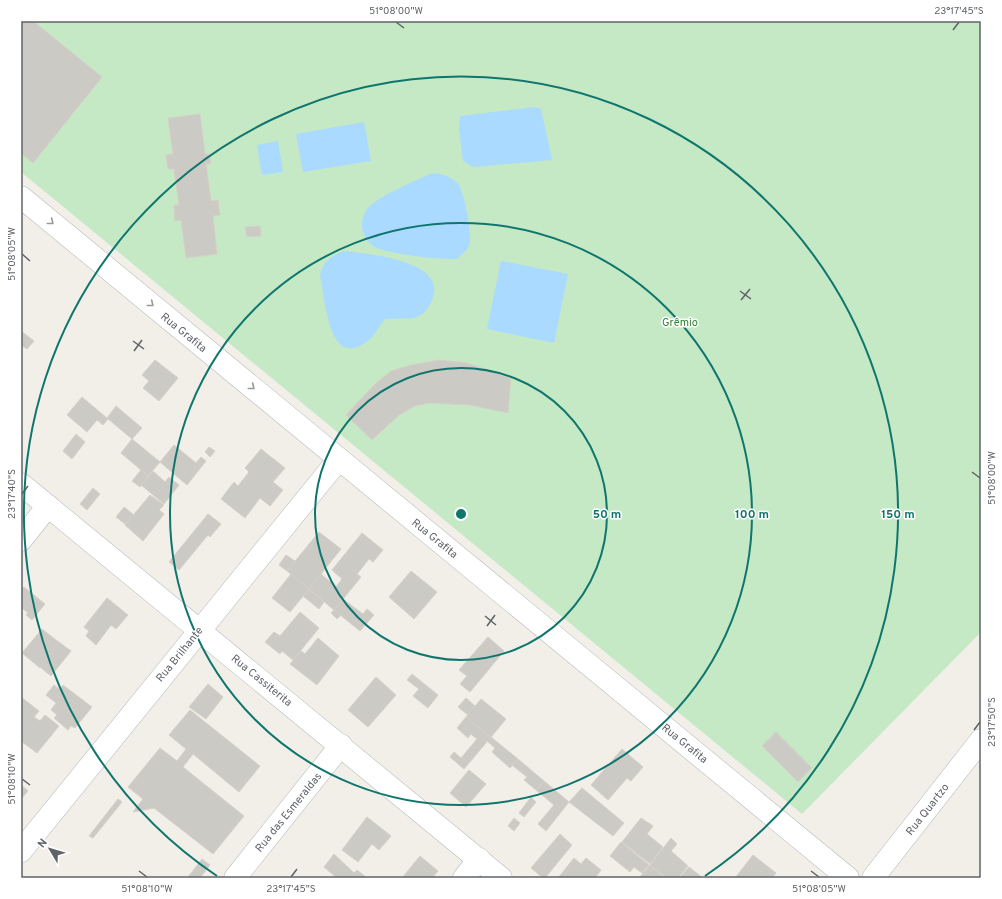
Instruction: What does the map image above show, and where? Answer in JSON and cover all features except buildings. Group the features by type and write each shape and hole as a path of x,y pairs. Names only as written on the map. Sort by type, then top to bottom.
{"street":[{"name":"Rua Grafita","path":"21,197 848,878"},
{"name":"Rua Brilhante","path":"21,851 339,459"},
{"name":"Rua Cassiterita","path":"21,484 200,629 501,878"},
{"path":"21,540 48,506"},
{"name":"Rua Quartzo","path":"873,878 981,740"},
{"name":"Rua das Esmeraldas","path":"235,878 341,745"},
{"path":"464,878 479,860"}],"green space":[{"name":"Grêmio","path":"21,21 981,21 981,632 802,814 21,172"}],"water":[{"path":"535,107 541,109 552,160 473,167 463,161 459,128 460,116"},
{"path":"364,122 371,161 303,172 296,134"},
{"path":"278,141 283,172 262,175 257,145"},
{"path":"434,173 451,178 457,182 461,190 470,233 469,245 465,251 457,259 439,259 391,252 382,250 372,245 367,240 362,228 364,214 367,210 379,199"},
{"path":"344,251 399,260 413,265 425,272 432,281 434,292 428,308 424,313 417,317 385,319 370,339 356,347 345,347 337,341 327,316 320,276 325,263 335,255"},
{"path":"501,261 568,274 554,343 487,329"}]}
